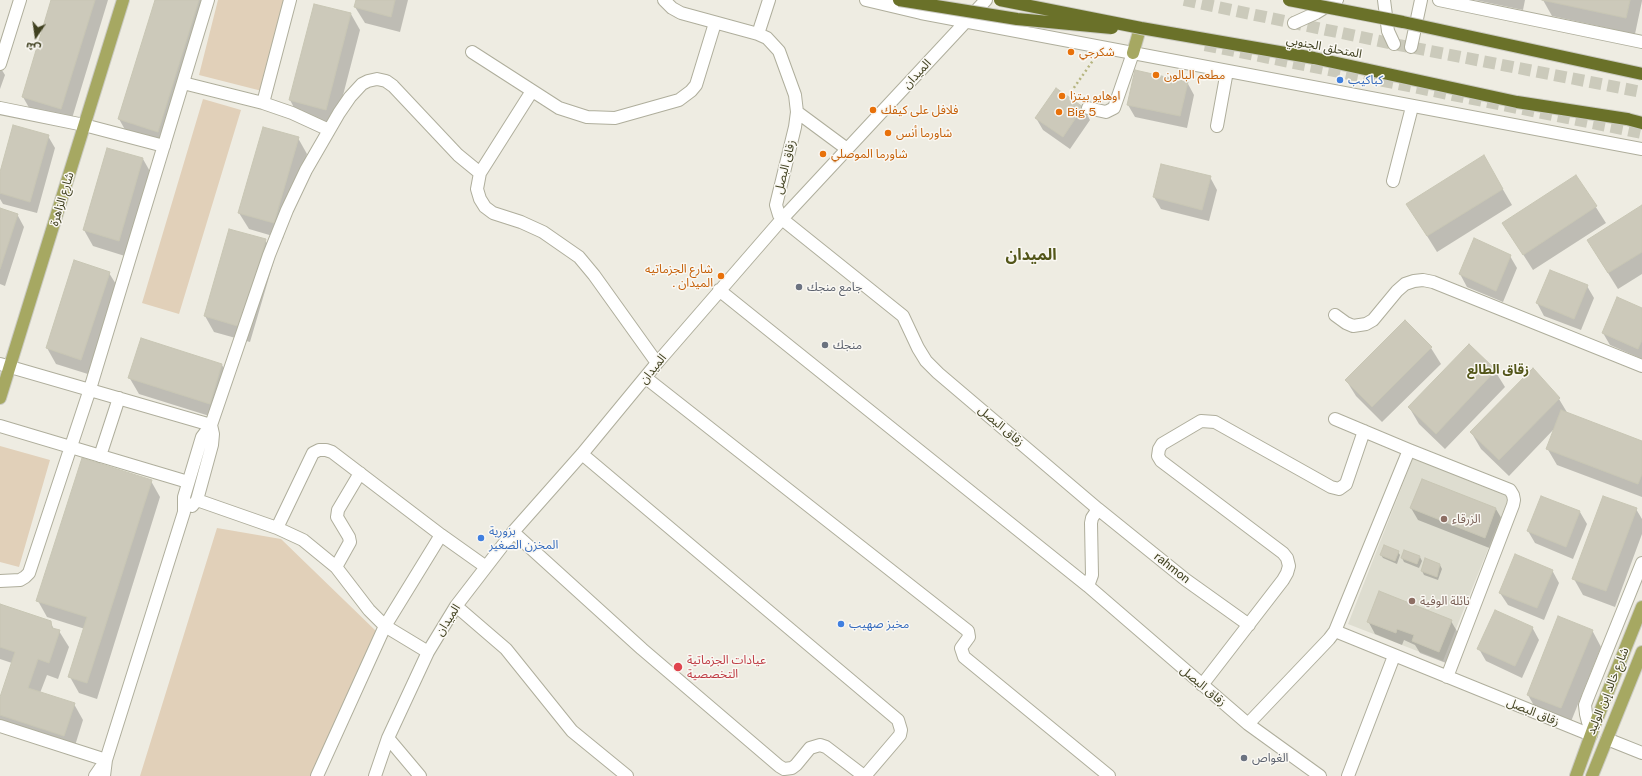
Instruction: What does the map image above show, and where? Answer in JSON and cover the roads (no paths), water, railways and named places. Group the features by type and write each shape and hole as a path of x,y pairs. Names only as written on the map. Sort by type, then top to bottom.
{"highway":[{"path":"900,0 1033,20 1102,28 1140,30"},
{"name":"المتحلق الجنوبي","path":"1000,0 1140,30 1314,58 1516,102 1627,119 1642,123"},
{"path":"1289,0 1403,22 1642,74"}],"main road":[{"name":"شارع الزاهرة","path":"0,398 5,365 84,125 123,0"},
{"path":"1133,53 1140,30"},
{"name":"شارع خالد إبن الوليد","path":"1576,776 1642,607"},
{"name":"شارع خالد إبن الوليد","path":"1592,776 1640,666 1642,652"}],"street":[{"path":"0,64 20,0"},
{"path":"0,581 20,580 29,573 90,390 208,0"},
{"path":"263,103 290,0"},
{"name":"زقاق البصل","path":"664,0 672,8 681,13 758,34 767,38 779,51 795,95 797,112 795,127 776,205 778,215 903,316 924,357 938,373 1098,509"},
{"path":"758,34 769,0"},
{"path":"866,0 921,13 1412,107 1642,149"},
{"name":"الميدان","path":"375,776 388,738 428,652 456,606 513,532 582,454 719,290 782,219 986,0"},
{"path":"1294,23 1316,13 1337,0"},
{"path":"1384,0 1388,31 1394,44"},
{"path":"1410,47 1421,0"},
{"path":"1439,0 1642,42"},
{"path":"472,52 559,108 572,114 601,119 615,118 679,100 691,91 696,85 715,23"},
{"path":"1088,108 1106,112 1114,108 1133,53"},
{"path":"1217,126 1227,71"},
{"path":"104,776 106,760 184,512 183,502 202,437 211,425 269,255 287,210 303,177 350,96 362,84 368,81 377,79 386,81 393,86 458,155 480,173"},
{"path":"183,83 263,103 292,113 329,130"},
{"path":"532,90 480,173 478,190 480,199 485,207 493,213 521,222 543,232 579,257 594,275 657,363"},
{"path":"1393,181 1412,107"},
{"path":"0,108 84,125 164,146"},
{"path":"797,112 847,149"},
{"path":"1335,315 1353,326 1366,324 1372,320 1405,284 1423,280 1433,282 1642,366"},
{"name":"زقاق البصل","path":"719,290 1088,586 1248,724 1320,776"},
{"path":"5,365 211,425"},
{"path":"646,378 968,631 969,637 961,648 964,657 1109,776"},
{"path":"100,456 119,398"},
{"path":"1336,419 1510,490 1514,500 1447,677"},
{"path":"1202,685 1287,573 1289,566 1287,558 1283,553 1165,465 1158,456 1159,449 1162,444 1201,422 1215,422 1332,487 1339,489 1346,484 1364,431"},
{"path":"184,512 192,507 197,500 212,445 213,434 211,425"},
{"path":"0,426 188,482"},
{"path":"277,528 313,454 319,450 326,450 332,452 441,535 486,567"},
{"path":"1248,724 1335,631 1409,450"},
{"path":"513,532 642,649 779,766 784,769 792,768 810,748 820,745 826,747 864,776 900,735 901,730 898,720 582,454"},
{"path":"336,568 350,542 349,537 339,521 338,510 360,473"},
{"path":"197,500 277,528 303,540 336,568 369,610 385,626 428,652"},
{"path":"1088,586 1092,575 1091,523 1094,513 1098,509"},
{"name":"rahmon","path":"1098,509 1186,580 1248,625"},
{"path":"317,776 385,626 441,535"},
{"path":"1592,732 1586,714 1588,697 1642,563"},
{"path":"456,606 506,649 572,731 627,776"},
{"name":"زقاق البصل","path":"1335,631 1447,677 1592,732"},
{"path":"1348,776 1394,656"},
{"path":"0,726 106,760"},
{"path":"388,738 420,776"},
{"path":"1607,739 1642,753"},
{"path":"95,776 106,760"}],"tunnel":[{"path":"1184,0 1394,44 1642,92"},
{"path":"1205,45 1642,133"}],"place":[{"name":"شكرجي","path":"1071,52"},
{"name":"مطعم البالون","path":"1156,75"},
{"name":"كباكيب","path":"1340,80"},
{"name":"اوهايو بيتزا","path":"1062,96"},
{"name":"فلافل على كيفك","path":"873,110"},
{"name":"Big 5","path":"1059,112"},
{"name":"شاورما أنس","path":"888,133"},
{"name":"شاورما الموصلي","path":"823,154"},
{"name":"شارع الجزماتيه . الميدان","path":"721,276"},
{"name":"جامع منجك","path":"799,287"},
{"name":"منجك","path":"825,345"},
{"name":"الزرقاء","path":"1444,519"},
{"name":"بزورية المخزن الصغير","path":"481,538"},
{"name":"نائلة الوفية","path":"1412,601"},
{"name":"مخبز صهيب","path":"841,624"},
{"name":"عيادات الجزماتية التخصصية","path":"678,667"},
{"name":"الغواص","path":"1244,758"}],"district":[{"name":"الميدان","path":"1031,255"},
{"name":"زقاق الطالع","path":"1498,370"}]}
